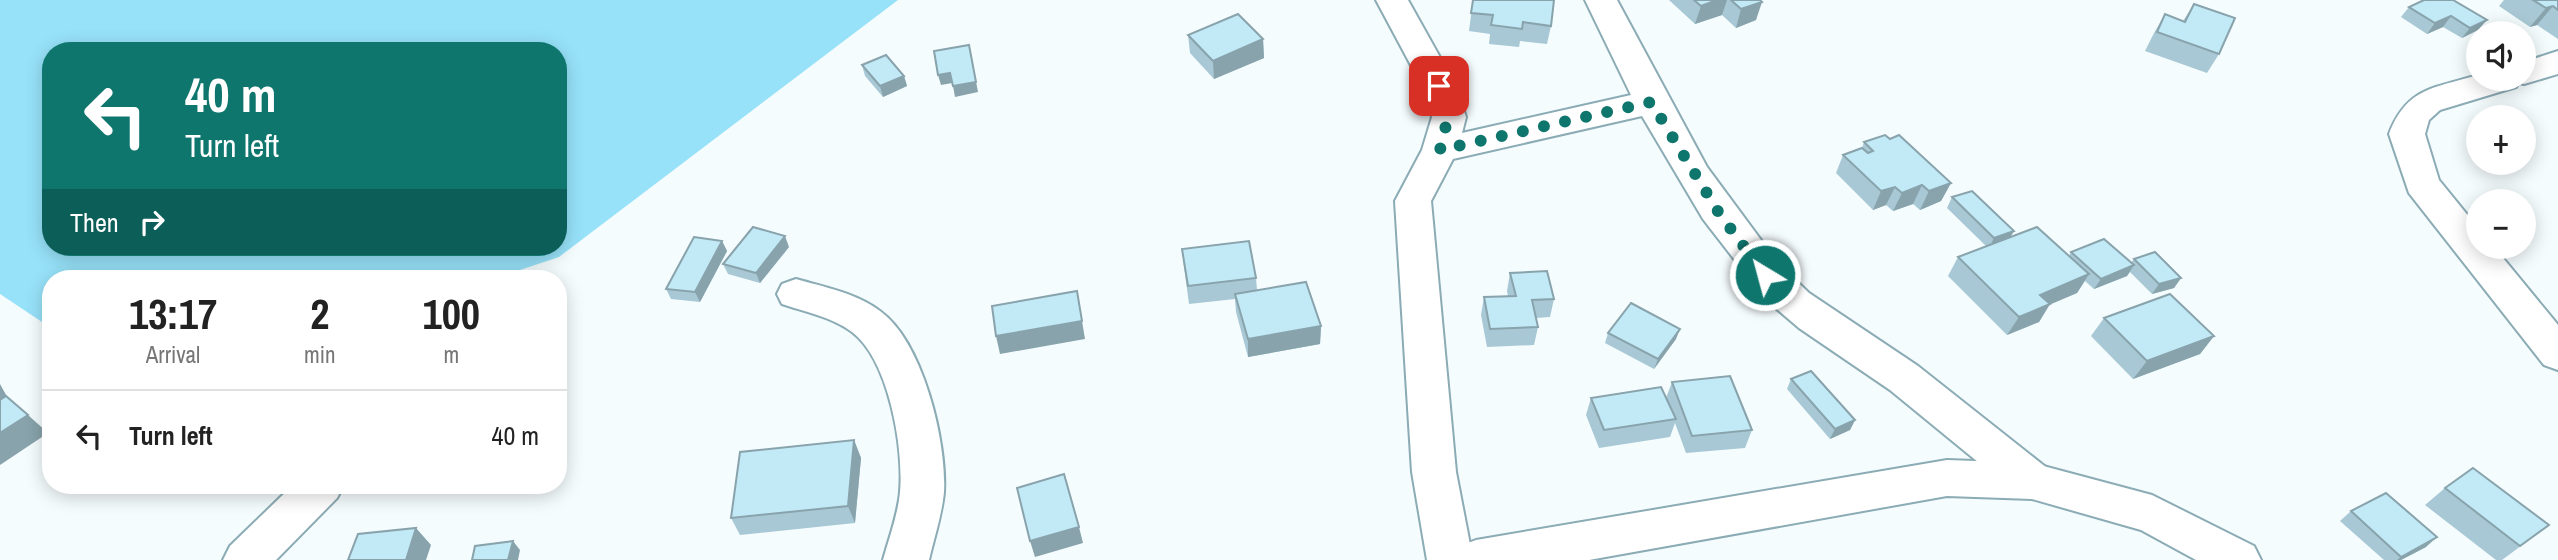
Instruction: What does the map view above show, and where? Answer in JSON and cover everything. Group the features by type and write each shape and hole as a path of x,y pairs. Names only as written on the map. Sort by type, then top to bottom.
{"street":[{"path":"1392,0 1416,40 1442,96 1448,117 1440,150 1413,201 1432,449 1450,560"},
{"path":"1601,0 1651,102 1719,213 1765,275 1826,327 1902,377 2032,481"},
{"path":"2536,69 2558,62"},
{"path":"2466,90 2428,102 2414,115 2407,135 2422,184 2558,354"},
{"path":"1440,150 1651,102"},
{"path":"796,295 839,306 875,329 901,375 916,425 922,491 906,560"},
{"path":"1476,560 1947,478 2032,481 2152,514 2238,560"},
{"path":"246,560 313,494"}],"shaded area":[{"path":"0,0 898,0 567,251 567,42 42,42 42,256 560,256 520,270 42,270 42,322 0,294"}],"building":[{"path":"1473,0 1554,0 1551,26 1523,22 1522,29 1491,25 1493,15 1471,13"},
{"path":"1694,0 1717,0 1701,6"},
{"path":"1731,0 1760,0 1762,2 1741,9"},
{"path":"2424,0 2453,0 2487,20 2466,21 2466,25 2451,16 2435,23 2409,7"},
{"path":"2533,0 2558,0 2558,10 2553,6 2546,8"},
{"path":"2194,4 2235,18 2219,54 2157,32 2165,14 2185,22"},
{"path":"1238,14 1263,39 1213,61 1188,35"},
{"path":"969,45 976,82 953,86 950,73 938,75 934,51"},
{"path":"886,55 904,76 880,86 862,65"},
{"path":"1885,135 1890,139 1899,135 1951,183 1929,191 1922,185 1902,193 1895,187 1881,191 1843,155 1862,148 1868,153 1873,151 1864,142"},
{"path":"1972,191 2014,231 1994,238 1952,197"},
{"path":"753,227 785,236 756,273 723,264"},
{"path":"2037,227 2089,274 2040,295 2050,304 2019,317 1958,257"},
{"path":"694,237 722,241 695,292 666,289"},
{"path":"2104,239 2134,265 2101,279 2071,252"},
{"path":"1249,241 1256,278 1188,286 1182,249"},
{"path":"2155,252 2181,278 2159,284 2134,259"},
{"path":"1547,271 1554,299 1532,300 1538,327 1490,329 1484,297 1516,296 1510,273"},
{"path":"1306,282 1321,326 1248,339 1235,294"},
{"path":"1077,291 1082,321 996,336 992,306"},
{"path":"2170,294 2214,336 2147,361 2104,318"},
{"path":"1631,303 1680,329 1658,359 1608,333"},
{"path":"1811,371 1855,420 1835,429 1791,379"},
{"path":"1730,376 1752,430 1692,436 1672,382"},
{"path":"1661,387 1676,419 1604,430 1591,398"},
{"path":"6,396 28,415 0,433 0,400"},
{"path":"854,440 848,506 731,518 740,452"},
{"path":"2473,468 2549,525 2520,546 2445,488"},
{"path":"1064,474 1079,527 1030,541 1017,488"},
{"path":"2386,493 2437,537 2401,557 2351,511"},
{"path":"416,528 406,560 348,560 358,534"},
{"path":"513,541 508,560 472,560 475,546"}],"route":[{"path":"1439,86 1448,117 1440,150 1651,102 1719,213 1765,275"}]}
